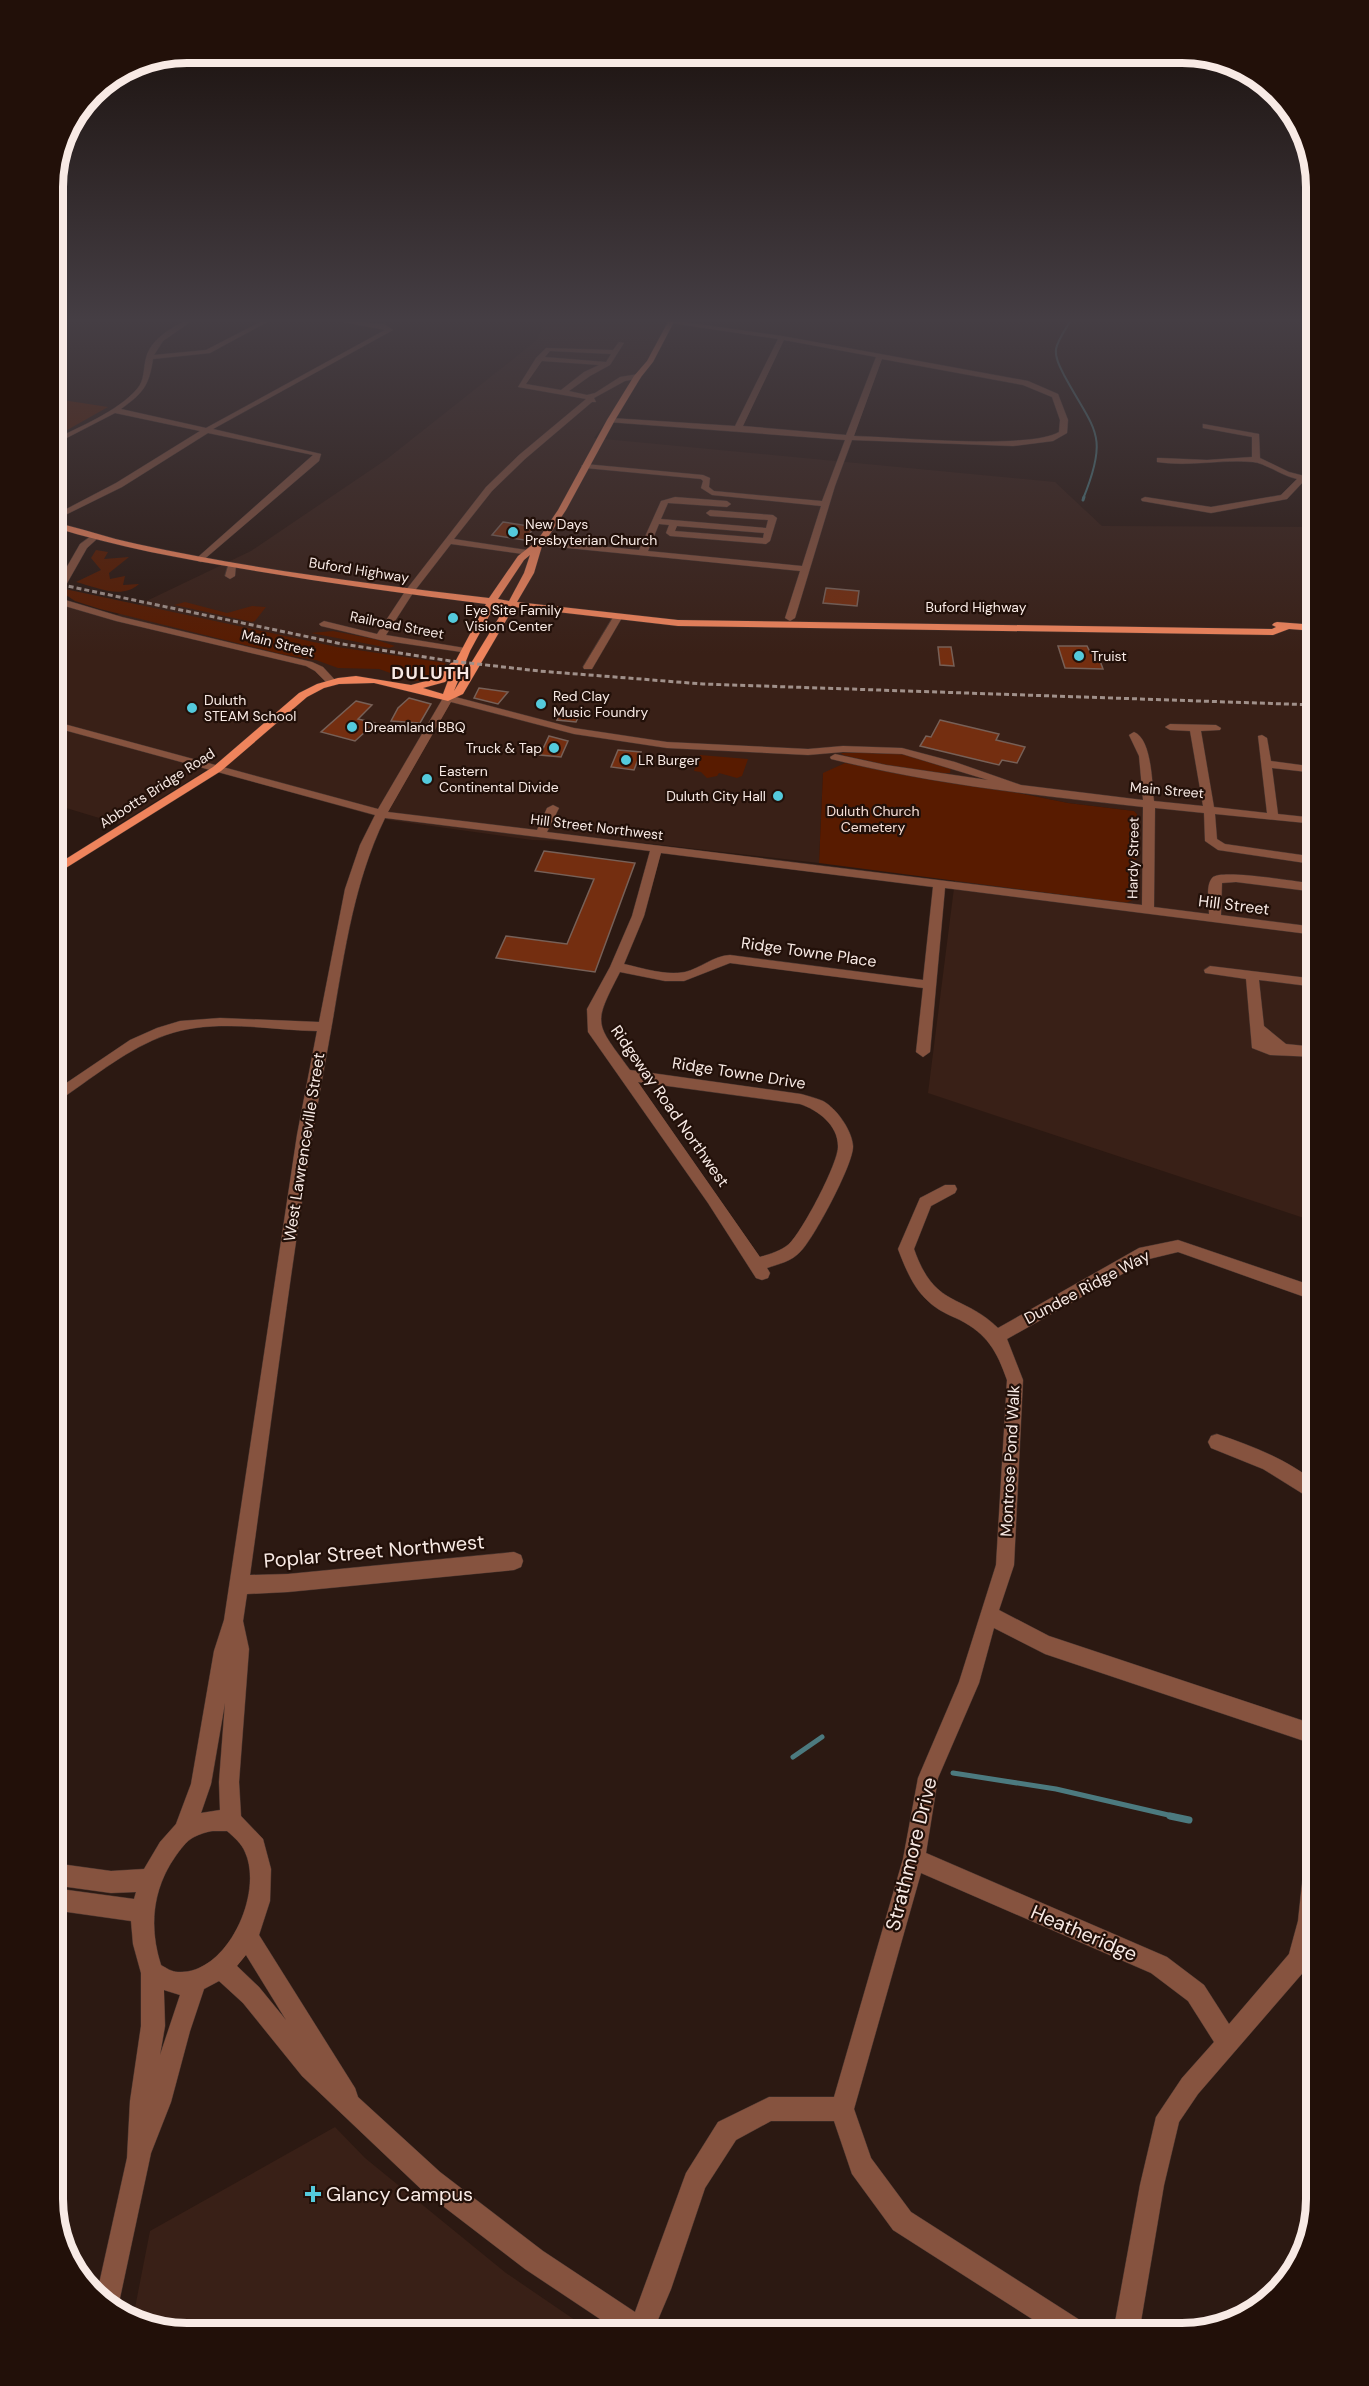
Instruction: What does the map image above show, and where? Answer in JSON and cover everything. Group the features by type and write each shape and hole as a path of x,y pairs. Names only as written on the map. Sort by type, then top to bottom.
{"main road":[{"path":"539,544 562,510 604,431"},
{"name":"Buford Highway","path":"63,525 94,537 160,553 409,592 678,623 841,622 858,619 1271,623 1285,627 1306,628"},
{"name":"West Lawrenceville Street","path":"448,698 449,689 465,651 493,602 512,570 527,553 539,544"},
{"name":"West Lawrenceville Street","path":"448,698 459,692 483,654 529,573 539,544"},
{"name":"Buford Highway","path":"666,620 676,615 787,622 958,628 1273,632 1285,627"},
{"path":"958,628 969,625 1007,625 1013,621"},
{"path":"1100,630 1103,626 1130,622"},
{"path":"1302,628 1306,629"},
{"path":"410,688 441,680 460,662"},
{"path":"331,681 363,677 448,698"},
{"name":"Abbotts Bridge Road","path":"63,866 217,769 303,695 331,681"}],"street":[{"path":"63,515 204,431"},
{"path":"201,559 261,504 316,459 317,454 212,431"},
{"path":"380,637 409,592 500,477 553,431"},
{"path":"775,431 849,438 1013,444 1053,439 1063,431"},
{"path":"787,622 852,431"},
{"path":"1233,431 1256,436 1254,448 1256,459"},
{"path":"1160,460 1207,462 1256,459 1274,470 1306,479"},
{"path":"585,466 703,477 707,480 705,488 712,493 826,504"},
{"path":"1145,499 1211,510 1284,497 1301,478"},
{"path":"642,554 665,501 675,499 749,506"},
{"path":"735,515 738,505"},
{"path":"661,508 671,509"},
{"path":"655,521 769,531 773,518 703,512"},
{"path":"63,582 80,552 94,537"},
{"path":"449,541 527,553"},
{"path":"539,544 805,569"},
{"path":"230,576 232,564"},
{"name":"Main Street","path":"63,603 309,664 320,669 331,681"},
{"path":"588,667 618,616"},
{"name":"Railroad Street","path":"324,624 380,637 465,651"},
{"path":"448,698 580,732 704,748 808,752"},
{"name":"West Lawrenceville Street","path":"184,1831 201,1784 224,1651 234,1620 304,1135 351,889 366,845 381,814 448,698"},
{"name":"Hill Street Northwest","path":"63,727 381,814 1148,911"},
{"path":"1170,727 1216,728"},
{"path":"1195,728 1209,809 1211,841 1215,845 1306,859"},
{"name":"Hardy Street","path":"1134,735 1143,756 1149,804 1148,911"},
{"path":"1262,738 1273,816"},
{"name":"Main Street","path":"808,752 843,749 902,751 958,766 1016,786"},
{"name":"Main Street","path":"808,752 957,779 1016,786 1070,796 1306,820"},
{"path":"1267,765 1306,769"},
{"path":"957,779 958,766"},
{"path":"540,835 552,808"},
{"name":"Ridgeway Road Northwest","path":"656,850 638,916 616,967 594,1009 595,1032 759,1269"},
{"path":"1215,919 1215,883 1218,879 1236,878 1306,887"},
{"path":"923,1052 939,885"},
{"name":"Hill Street","path":"1148,911 1306,930"},
{"name":"Ridge Towne Place","path":"616,967 680,978 690,976 723,959 730,959 930,985"},
{"path":"1210,970 1306,982"},
{"path":"1252,976 1257,1045 1270,1050 1306,1051"},
{"path":"63,1090 127,1048 175,1028 223,1024 323,1026"},
{"name":"Ridge Towne Drive","path":"626,1075 801,1099 819,1105 829,1113 844,1136 846,1148 828,1194 796,1247 759,1269"},
{"name":"Montrose Pond Walk","path":"950,1189 925,1202 906,1249 914,1272 935,1298 978,1322 996,1337 1008,1358 1015,1380 1005,1565 988,1615"},
{"name":"Dundee Ridge Way","path":"996,1337 1145,1253 1178,1246 1306,1290"},
{"path":"1216,1442 1256,1454 1306,1485"},
{"name":"Poplar Street Northwest","path":"238,1585 514,1560"},
{"path":"988,1615 1045,1644 1306,1731"},
{"name":"Strathmore Drive","path":"842,2109 914,1859 928,1778 969,1683 988,1615"},
{"name":"West Lawrenceville Street","path":"231,1821 229,1782 239,1649 234,1620"},
{"path":"106,2293 120,2252 139,2158 142,2101 153,2026 152,1973 143,1947 141,1911 149,1880 165,1852 184,1831 212,1820 231,1821 242,1830 255,1847 260,1869 259,1901 247,1937 221,1967 194,1982 175,1984 152,1973"},
{"name":"Heatheridge","path":"914,1859 1159,1965 1196,1993 1227,2042"},
{"path":"63,1875 111,1882 149,1880"},
{"path":"63,1900 141,1911"},
{"path":"1128,2323 1152,2185 1168,2117 1190,2085 1278,1987 1299,1960 1306,1933"},
{"path":"247,1937 356,2111"},
{"path":"221,1967 251,1995 310,2068 431,2181 493,2230 628,2323"},
{"path":"139,2158 161,2102 179,2028 191,1999 194,1982"},
{"path":"645,2323 695,2182 727,2131 769,2109 842,2109 861,2166 902,2221 1061,2323"}],"shaded area":[{"path":"422,431 599,431 594,438 1055,482 1102,526 1306,527 1306,1219 928,1093 955,880 1126,903 1135,899 1137,814 1134,811 1068,803 975,784 845,763 823,774 819,863 645,843 532,840 389,820 208,769 119,824 63,807 63,604 113,617 251,551 387,459"},
{"name":"Glancy Campus","path":"335,2127 365,2158 506,2273 579,2323 179,2323 163,2321 134,2311 150,2231"}],"green space":[{"path":"96,550 108,552 104,559 129,557 109,573 110,579 125,576 123,585 139,584 132,589 117,592 76,582 101,570 91,558"},
{"path":"65,589 337,647 446,663 438,676 428,680 413,681 379,669 338,668 316,660 285,655 100,609 75,601 66,595"},
{"path":"185,602 227,613 252,606 266,607 252,622 174,605"},
{"path":"333,631 374,639 395,646 389,648 311,633"},
{"path":"841,753 899,753 951,767 950,773 926,772"},
{"path":"700,755 748,759 742,776 737,778 719,773 717,776 707,778 701,772 694,771"},
{"name":"Duluth Church Cemetery","path":"845,763 975,784 1068,803 1134,811 1137,814 1135,899 1126,903 819,863 823,773"}],"building":[{"name":"New Days Presbyterian Church","path":"503,522 535,527 524,540 492,535"},
{"path":"826,588 859,591 857,606 823,603"},
{"name":"Truist","path":"1058,646 1087,646 1089,650 1096,650 1103,669 1065,668"},
{"path":"938,647 951,647 954,666 940,665"},
{"path":"479,688 508,692 498,704 474,698"},
{"path":"409,698 431,704 420,723 391,721 398,708"},
{"name":"Dreamland BBQ","path":"356,701 372,705 358,719 375,723 355,741 321,732"},
{"path":"563,709 581,711 576,722 557,720"},
{"path":"940,720 999,734 996,740 1025,747 1017,763 1002,760 999,765 920,746 926,736 931,737"},
{"name":"Truck & Tap","path":"549,736 568,741 561,757 540,755"},
{"name":"LR Burger","path":"618,750 641,752 634,770 611,767"},
{"path":"544,851 635,863 595,972 496,958 506,936 567,944 594,879 535,871"}],"waterway":[{"path":"1083,499 1096,460 1097,446 1094,431"},
{"path":"793,1757 822,1737"},
{"path":"953,1773 1056,1789 1177,1817"},
{"path":"1170,1816 1189,1820"}],"railway":[{"path":"63,585 342,644 451,661 539,671 703,684 1306,705"}],"place":[{"name":"New Days Presbyterian Church","path":"513,532"},
{"name":"Eye Site Family Vision Center","path":"453,618"},
{"name":"Truist","path":"1079,656"},
{"name":"Red Clay Music Foundry","path":"541,704"},
{"name":"Duluth STEAM School","path":"192,708"},
{"name":"Dreamland BBQ","path":"352,727"},
{"name":"Truck & Tap","path":"554,748"},
{"name":"LR Burger","path":"626,760"},
{"name":"Eastern Continental Divide","path":"427,779"},
{"name":"Duluth City Hall","path":"778,796"},
{"name":"Glancy Campus","path":"313,2194"}],"district":[{"name":"DULUTH","path":"431,673"}]}
